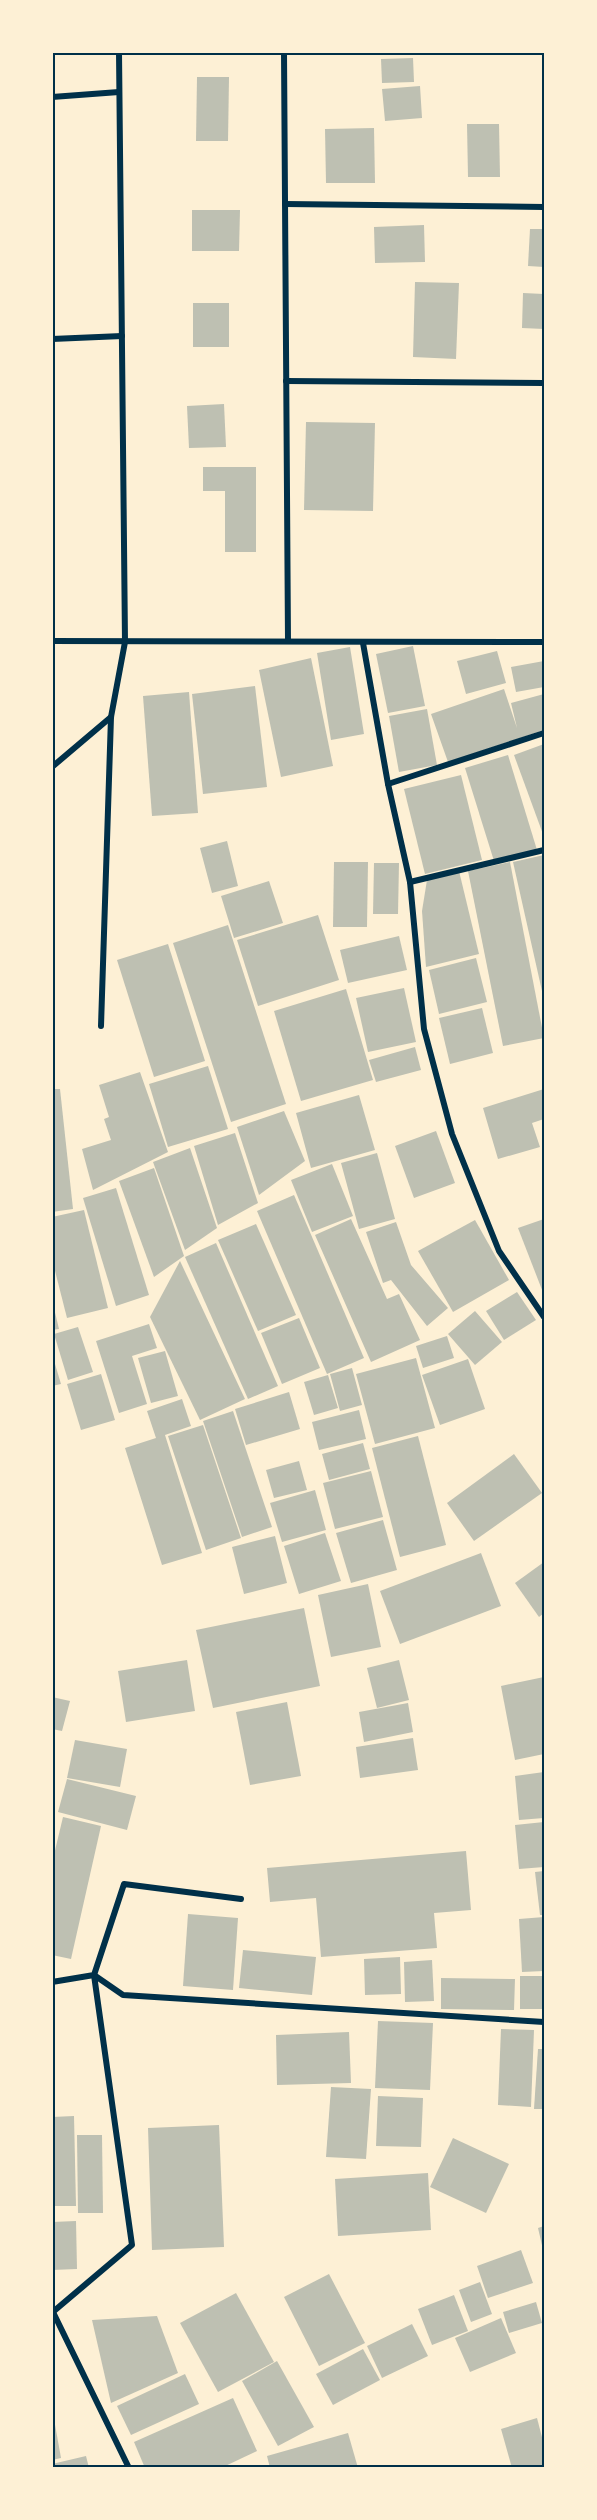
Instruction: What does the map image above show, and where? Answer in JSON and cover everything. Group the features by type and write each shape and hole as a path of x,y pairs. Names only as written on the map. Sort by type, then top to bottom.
{"street":[{"path":"101,1026 111,717 124,642 119,52"},
{"path":"284,52 288,641"},
{"path":"52,98 119,92"},
{"path":"285,204 544,207"},
{"path":"52,339 122,336"},
{"path":"286,381 544,382"},
{"path":"52,641 544,642"},
{"path":"363,643 388,784 410,882 424,1029 452,1134 499,1251 544,1317"},
{"path":"52,767 111,717"},
{"path":"388,784 544,733"},
{"path":"410,882 544,850"},
{"path":"129,2468 53,2311 132,2245 94,1975 124,1884 241,1899"},
{"path":"52,1982 94,1975 123,1995 544,2022"}],"building":[{"path":"413,58 414,82 382,83 381,59"},
{"path":"197,77 229,77 228,141 196,141"},
{"path":"420,86 422,118 385,121 382,89"},
{"path":"467,124 499,124 500,177 468,177"},
{"path":"374,128 375,183 326,183 325,129"},
{"path":"192,210 240,210 239,251 192,251"},
{"path":"424,225 425,262 375,263 374,227"},
{"path":"530,229 544,229 544,267 528,266"},
{"path":"415,282 459,283 456,359 413,357"},
{"path":"523,293 544,294 544,329 522,328"},
{"path":"193,303 229,303 229,347 193,347"},
{"path":"224,404 226,447 189,448 187,406"},
{"path":"306,422 375,423 373,511 304,510"},
{"path":"203,467 256,467 256,552 225,552 225,491 203,491"},
{"path":"413,646 425,706 388,713 376,654"},
{"path":"350,647 364,734 331,740 317,653"},
{"path":"497,651 506,683 466,694 457,661"},
{"path":"311,658 333,766 281,777 259,670"},
{"path":"544,661 544,687 516,692 511,667"},
{"path":"255,686 267,787 203,794 192,694"},
{"path":"504,689 517,728 511,703 544,694 544,730 448,762 431,714"},
{"path":"189,692 198,813 152,816 143,696"},
{"path":"427,709 437,765 399,772 389,716"},
{"path":"544,744 544,837 514,755"},
{"path":"508,755 537,850 494,861 465,768"},
{"path":"461,775 482,860 425,874 404,789"},
{"path":"227,841 238,886 212,893 200,848"},
{"path":"544,855 544,1000 513,862"},
{"path":"334,862 368,862 367,927 333,927"},
{"path":"510,862 544,1038 503,1046 468,871"},
{"path":"374,863 399,863 398,914 373,914"},
{"path":"459,871 479,954 426,967 422,911 427,880"},
{"path":"269,881 283,923 234,938 221,896"},
{"path":"318,915 339,980 258,1006 237,940"},
{"path":"228,925 286,1104 231,1122 173,943"},
{"path":"399,936 407,970 348,983 340,950"},
{"path":"168,944 205,1061 154,1077 117,960"},
{"path":"476,958 487,1002 439,1014 429,970"},
{"path":"404,988 416,1042 368,1052 356,998"},
{"path":"346,989 373,1080 301,1101 274,1011"},
{"path":"482,1008 493,1053 450,1064 439,1018"},
{"path":"415,1047 421,1070 376,1082 369,1060"},
{"path":"208,1066 228,1129 168,1147 149,1084"},
{"path":"140,1072 168,1152 93,1190 82,1149 111,1140 104,1119 109,1117 99,1085"},
{"path":"52,1089 60,1089 73,1209 52,1212"},
{"path":"544,1089 544,1119 532,1123 540,1147 498,1159 483,1108"},
{"path":"359,1095 375,1150 311,1168 296,1113"},
{"path":"284,1111 305,1161 259,1195 237,1127"},
{"path":"436,1131 455,1183 414,1198 395,1146"},
{"path":"235,1133 258,1203 218,1225 194,1146"},
{"path":"190,1148 217,1228 185,1250 153,1162"},
{"path":"377,1153 395,1219 359,1229 341,1163"},
{"path":"332,1164 353,1216 312,1232 291,1180"},
{"path":"154,1168 184,1256 154,1277 119,1181"},
{"path":"116,1188 149,1295 116,1306 83,1198"},
{"path":"294,1195 364,1358 327,1374 257,1211"},
{"path":"84,1210 108,1308 67,1318 52,1259 52,1217"},
{"path":"351,1219 387,1299 399,1294 420,1340 371,1362 315,1235"},
{"path":"544,1219 544,1295 518,1228"},
{"path":"475,1220 509,1280 453,1312 418,1251"},
{"path":"396,1222 411,1265 448,1308 427,1326 391,1280 383,1283 366,1232"},
{"path":"256,1224 296,1315 258,1331 218,1240"},
{"path":"216,1243 278,1386 248,1399 185,1257"},
{"path":"180,1261 245,1399 200,1420 150,1317"},
{"path":"517,1292 536,1320 504,1340 486,1311"},
{"path":"52,1300 59,1329 52,1330"},
{"path":"475,1311 502,1342 475,1365 448,1334"},
{"path":"299,1318 320,1368 282,1384 261,1333"},
{"path":"149,1324 157,1348 132,1356 147,1404 119,1413 96,1341"},
{"path":"78,1327 93,1372 68,1380 54,1334"},
{"path":"447,1336 454,1358 423,1368 416,1346"},
{"path":"165,1351 178,1396 151,1403 138,1358"},
{"path":"52,1354 61,1384 52,1386"},
{"path":"416,1358 435,1428 375,1444 356,1374"},
{"path":"468,1359 485,1409 440,1425 422,1375"},
{"path":"352,1368 362,1405 340,1411 330,1374"},
{"path":"101,1374 115,1420 81,1430 67,1384"},
{"path":"328,1375 338,1408 314,1415 304,1382"},
{"path":"289,1392 300,1429 246,1445 235,1409"},
{"path":"182,1399 191,1426 165,1435 202,1553 162,1565 125,1448 156,1438 147,1411"},
{"path":"359,1410 366,1439 319,1450 312,1422"},
{"path":"233,1411 272,1527 242,1537 203,1421"},
{"path":"203,1425 241,1538 206,1550 168,1436"},
{"path":"418,1436 446,1545 400,1557 372,1448"},
{"path":"363,1443 370,1469 329,1480 322,1454"},
{"path":"514,1454 542,1493 474,1541 447,1503"},
{"path":"299,1461 307,1490 274,1498 266,1470"},
{"path":"371,1471 383,1517 335,1529 323,1483"},
{"path":"315,1490 326,1530 282,1542 270,1503"},
{"path":"383,1520 397,1570 351,1583 336,1533"},
{"path":"325,1533 341,1581 299,1594 284,1546"},
{"path":"275,1536 287,1583 244,1594 232,1547"},
{"path":"481,1553 501,1606 400,1644 380,1591"},
{"path":"544,1562 544,1613 539,1617 515,1583"},
{"path":"368,1584 381,1647 331,1657 318,1595"},
{"path":"304,1608 320,1686 213,1708 196,1630"},
{"path":"187,1660 195,1711 126,1722 118,1671"},
{"path":"399,1660 409,1700 377,1708 367,1668"},
{"path":"544,1677 544,1754 515,1760 501,1686"},
{"path":"52,1697 70,1701 62,1731 52,1729"},
{"path":"287,1702 301,1776 250,1785 236,1712"},
{"path":"408,1703 413,1732 364,1742 359,1712"},
{"path":"413,1738 418,1770 360,1778 356,1747"},
{"path":"75,1740 127,1749 120,1787 67,1778"},
{"path":"544,1772 544,1818 519,1820 515,1776"},
{"path":"67,1779 136,1796 127,1830 58,1812"},
{"path":"63,1817 101,1826 71,1959 52,1955 52,1863"},
{"path":"544,1822 544,1867 519,1869 515,1825"},
{"path":"466,1851 471,1910 434,1913 437,1948 321,1957 316,1898 270,1902 267,1868"},
{"path":"544,1871 544,1915 540,1915 535,1872"},
{"path":"188,1914 238,1918 233,1990 183,1986"},
{"path":"544,1917 544,1971 522,1972 519,1919"},
{"path":"243,1950 316,1957 312,1995 239,1988"},
{"path":"400,1957 401,1994 365,1995 364,1959"},
{"path":"432,1960 434,2001 405,2002 404,1962"},
{"path":"520,1976 544,1976 544,2009 520,2009"},
{"path":"441,1978 515,1979 514,2010 441,2009"},
{"path":"378,2021 433,2023 430,2090 375,2088"},
{"path":"501,2029 534,2030 531,2107 498,2105"},
{"path":"349,2032 351,2083 277,2085 276,2035"},
{"path":"538,2049 544,2049 544,2109 534,2109"},
{"path":"331,2087 371,2089 366,2159 326,2157"},
{"path":"378,2096 423,2098 421,2147 376,2146"},
{"path":"74,2116 76,2206 52,2206 52,2117"},
{"path":"219,2125 224,2247 152,2250 148,2128"},
{"path":"77,2135 102,2135 103,2213 78,2213"},
{"path":"453,2138 509,2164 486,2213 430,2187"},
{"path":"428,2173 431,2230 338,2236 335,2179"},
{"path":"76,2221 77,2269 52,2270 52,2222"},
{"path":"544,2226 544,2254 538,2228"},
{"path":"521,2250 533,2283 488,2298 477,2266"},
{"path":"329,2274 365,2343 319,2366 284,2297"},
{"path":"480,2282 492,2314 471,2322 459,2290"},
{"path":"236,2293 274,2362 218,2392 180,2323"},
{"path":"454,2295 468,2331 432,2345 418,2309"},
{"path":"536,2302 542,2323 509,2333 503,2312"},
{"path":"157,2316 178,2373 111,2403 92,2320"},
{"path":"501,2318 516,2353 470,2372 455,2338"},
{"path":"412,2324 428,2356 382,2378 367,2346"},
{"path":"363,2349 380,2380 333,2405 316,2374"},
{"path":"277,2361 314,2427 278,2446 242,2381"},
{"path":"185,2374 199,2404 131,2435 117,2406"},
{"path":"233,2398 257,2451 221,2468 145,2468 134,2442"},
{"path":"537,2418 544,2445 544,2468 512,2468 501,2429"},
{"path":"54,2419 61,2458 52,2460 52,2420"},
{"path":"348,2433 358,2468 270,2468 267,2456"},
{"path":"86,2456 89,2468 52,2468 52,2464"}]}
